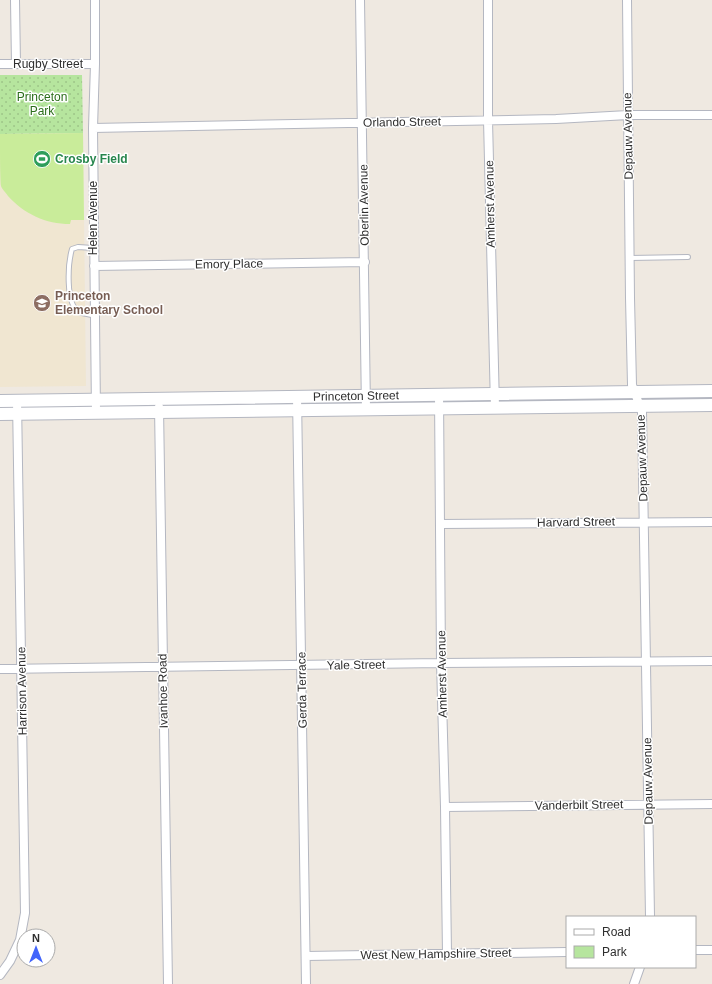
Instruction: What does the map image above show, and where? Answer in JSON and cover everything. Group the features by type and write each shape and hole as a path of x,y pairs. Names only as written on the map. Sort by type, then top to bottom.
{"main road":[{"name":"Princeton Street","path":"0,401 712,391"},
{"name":"Princeton Street","path":"0,414 712,405"}],"street":[{"path":"15,0 16,64"},
{"name":"Helen Avenue","path":"95,0 95,64 92,128 96,413"},
{"name":"Oberlin Avenue","path":"360,0 363,122 366,409"},
{"name":"Amherst Avenue","path":"488,0 488,120 495,407"},
{"name":"Depauw Avenue","path":"627,0 632,385 642,412 650,916"},
{"name":"Rugby Street","path":"0,64 95,64"},
{"name":"Orlando Street","path":"92,128 556,119 628,115 712,115"},
{"name":"Emory Place","path":"94,266 365,262"},
{"name":"Amherst Avenue","path":"439,394 441,663 447,954"},
{"name":"Gerda Terrace","path":"297,396 306,984"},
{"name":"Ivanhoe Road","path":"159,398 168,984"},
{"name":"Harrison Avenue","path":"0,975 10,961 20,940 25,913 17,400"},
{"name":"Harvard Street","path":"440,524 644,521 712,522"},
{"name":"Yale Street","path":"0,669 712,661"},
{"name":"Vanderbilt Street","path":"445,807 712,804"},
{"path":"696,950 712,950"},
{"name":"West New Hampshire Street","path":"306,956 566,952"},
{"path":"634,984 640,968"}],"lane":[{"path":"93,248 78,247 72,250 70,257 70,298 79,312 94,316"},
{"path":"630,258 688,257"}],"shaded area":[{"name":"Princeton Elementary School","path":"83,133 86,386 0,387 0,134"}],"green space":[{"name":"Princeton Park","path":"0,75 82,75 83,133 0,134"},
{"name":"Crosby Field","path":"83,133 84,220 71,220 70,224 61,224 44,220 21,208 3,190 1,186 0,169 0,134"}],"place":[{"name":"Crosby Field","path":"42,159"},
{"name":"Princeton Elementary School","path":"42,303"}]}
